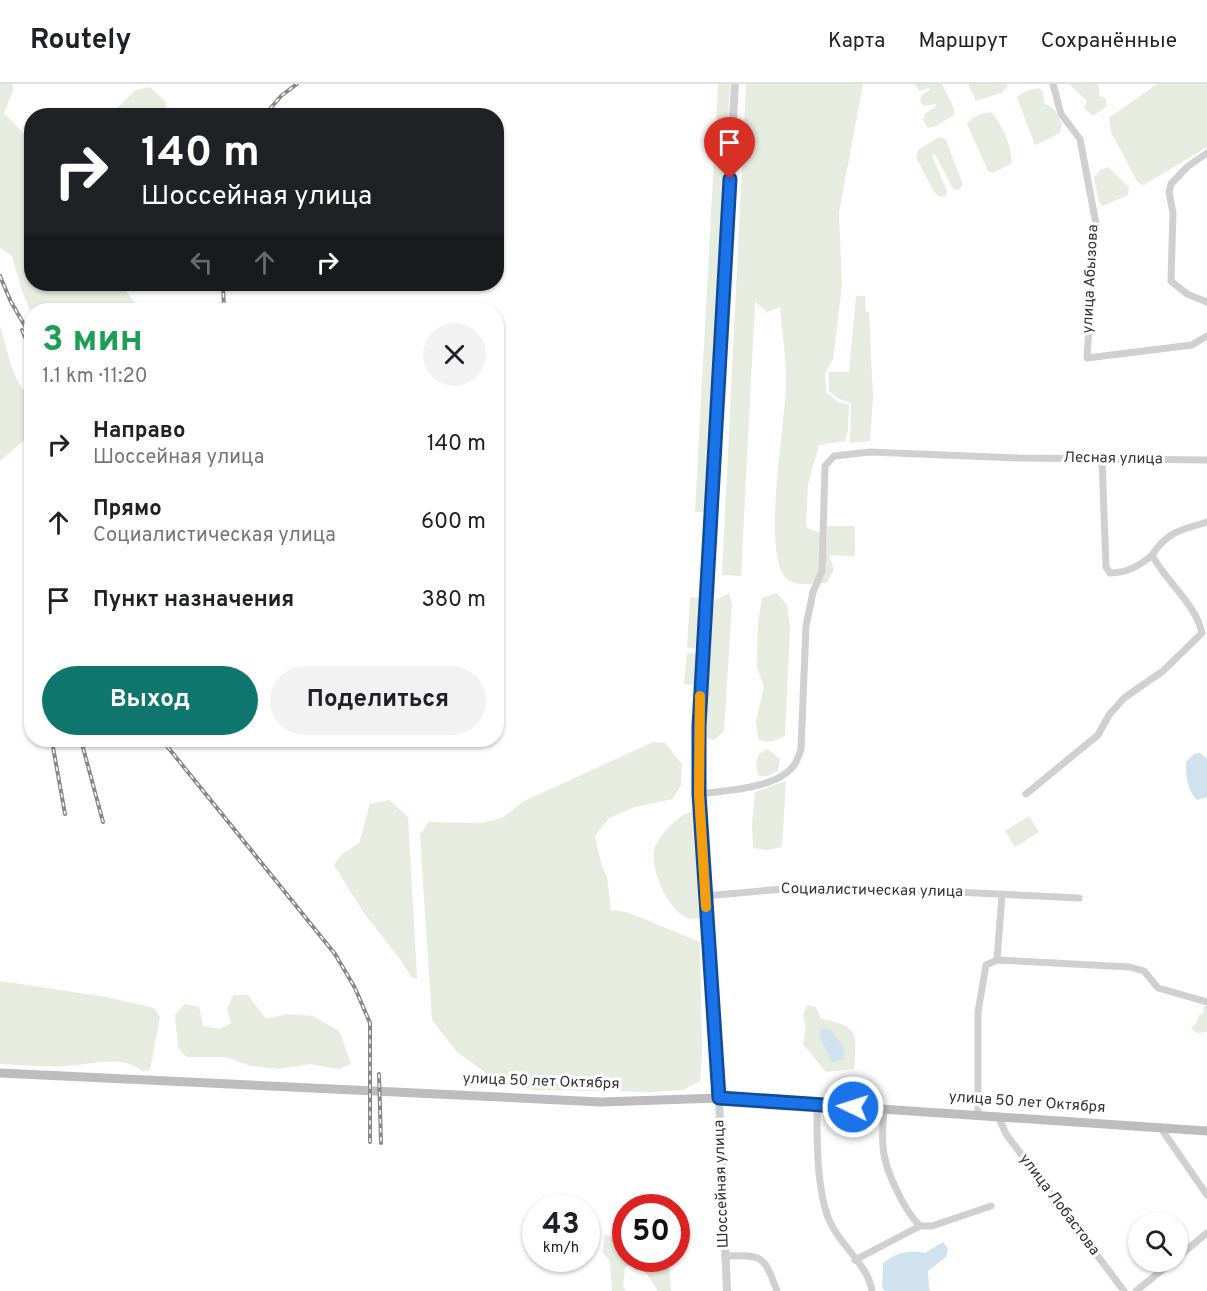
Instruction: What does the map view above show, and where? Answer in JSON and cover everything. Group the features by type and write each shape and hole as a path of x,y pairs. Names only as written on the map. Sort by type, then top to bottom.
{"main road":[{"name":"улица 50 лет Октября","path":"0,1072 601,1102 719,1098 1207,1131"}],"street":[{"name":"Шоссейная улица","path":"727,1291 719,1098 699,794 699,726 735,84"},
{"name":"улица Абызова","path":"1053,84 1061,114 1080,139 1096,224 1087,358 1192,345 1207,336"},
{"path":"1207,153 1174,178 1170,192 1173,213 1171,281 1187,294 1207,302"},
{"name":"Лесная улица","path":"699,794 763,784 781,778 796,764 801,749 806,626 813,592 822,571 825,466 834,456 870,452 1018,458 1207,460"},
{"path":"1102,459 1106,567 1110,573 1119,573 1143,563 1152,555 1161,541 1177,531 1207,522"},
{"path":"1026,794 1098,735 1109,715 1124,698 1163,670 1202,633 1199,620 1152,555"},
{"name":"Социалистическая улица","path":"705,897 795,888 891,889 1079,898"},
{"path":"997,960 1002,894"},
{"path":"978,1114 978,1012 986,965 997,960 1130,967 1144,971 1158,988 1207,1002"},
{"path":"817,1104 817,1143 826,1210 838,1238 868,1276 872,1291"},
{"path":"884,1109 882,1147 886,1162 905,1204 920,1227"},
{"name":"улица Лобастова","path":"998,1116 1006,1134 1124,1291"},
{"path":"1160,1127 1207,1196"},
{"path":"855,1260 920,1227 932,1226 991,1206"},
{"path":"1188,1249 1207,1233"},
{"name":"Шоссейная улица","path":"725,1256 747,1255 763,1260 777,1291"},
{"path":"1136,1291 1160,1272"}],"shaded area":[{"path":"0,84 12,84 14,88 4,113 24,134 24,291 126,291 135,303 27,303 12,256 0,248"},
{"path":"718,84 730,84 708,512 695,512"},
{"path":"746,84 863,84 839,213 842,285 833,359 825,373 826,392 838,402 849,405 848,430 845,441 819,445 808,484 806,527 820,533 826,550 827,526 855,526 855,556 829,555 834,569 827,583 801,584 791,581 787,579 779,565 775,515 785,398 785,353 780,307 768,312 755,302 741,576 722,575"},
{"path":"915,84 942,84 954,109 954,115 928,128 923,120 925,114 936,104 924,106 920,101 922,95 930,90 928,88 919,91"},
{"path":"968,84 1007,84 1008,86 1001,93 976,101"},
{"path":"1069,84 1097,84 1099,95 1105,98 1107,106 1093,116 1084,108 1087,101"},
{"path":"1157,84 1207,84 1207,147 1144,185 1138,183 1111,132 1109,118"},
{"path":"150,87 166,102 166,108 117,108 136,90"},
{"path":"1039,88 1043,92 1044,103 1055,110 1062,124 1060,133 1035,145 1017,97 1028,90"},
{"path":"991,112 1006,136 1012,163 993,173 988,171 967,124 978,116"},
{"path":"940,137 946,140 963,185 958,190 953,189 935,154 932,156 947,191 946,195 941,197 935,193 916,158 919,149"},
{"path":"1108,167 1129,187 1128,195 1103,206 1099,202 1094,177 1100,170"},
{"path":"856,296 865,296 866,312 869,312 873,398 870,441 850,443 851,403 839,399 829,391 829,372 849,372"},
{"path":"0,326 15,375 24,391 24,440 0,461"},
{"path":"729,593 732,604 724,731 714,740 706,738 705,730 710,603"},
{"path":"777,593 787,605 790,627 785,736 768,742 758,739 756,721 764,687 757,666 758,622 762,598"},
{"path":"690,597 702,598 698,648 687,648"},
{"path":"687,653 698,654 696,685 684,684"},
{"path":"653,742 665,743 682,764 681,785 673,799 635,807 609,818 595,836 602,867 607,876 611,910 627,912 700,942 702,1053 700,1081 683,1090 655,1092 534,1090 497,1081 457,1052 432,1020 420,835 428,822 483,823 504,817 522,802"},
{"path":"767,749 780,759 778,771 768,776 761,776 758,775 756,763 759,754"},
{"path":"786,781 782,847 768,850 753,848 752,824 755,792"},
{"path":"389,800 408,817 417,978 412,978 364,913 334,865 342,854 359,843 370,804"},
{"path":"692,812 699,918 690,919 680,914 665,894 655,868 654,856 656,844 667,829 681,816"},
{"path":"1029,816 1039,832 1015,847 1005,831"},
{"path":"0,981 107,997 154,1008 160,1017 150,1070 142,1071 134,1066 116,1062 57,1066 0,1064"},
{"path":"233,995 248,995 266,1019 287,1014 313,1016 339,1031 351,1064 340,1069 309,1064 279,1069 251,1066 225,1057 186,1057 178,1047 175,1015 185,1004 199,1007 203,1026 220,1029 231,1023 227,1009"},
{"path":"807,1005 816,1007 821,1019 849,1028 855,1040 854,1069 826,1072 803,1044 806,1027 803,1016"},
{"path":"1204,1006 1207,1006 1207,1032 1197,1033 1191,1028 1197,1022 1199,1015 1203,1014"},
{"path":"604,1235 612,1236 612,1272 624,1272 623,1286 626,1291 612,1291 610,1261 603,1253"},
{"path":"646,1272 670,1272 671,1291 658,1291"}],"water":[{"path":"1200,753 1207,759 1207,797 1197,800 1189,787 1186,762 1194,754"},
{"path":"822,1029 831,1030 845,1050 843,1059 832,1062 819,1035"},
{"path":"943,1242 948,1249 946,1257 928,1271 931,1291 885,1291 882,1288 883,1263 903,1253 925,1253"}],"railway":[{"path":"271,108 281,96 297,84"},
{"path":"0,276 24,324"},
{"path":"223,291 224,303"},
{"path":"22,330 24,335"},
{"path":"53,747 65,814"},
{"path":"83,747 103,822"},
{"path":"168,747 335,954 355,988 370,1023 370,1142"},
{"path":"379,1074 381,1143"}],"slow traffic":[{"path":"700,696 699,794 706,907"}],"route":[{"path":"730,179 699,726 699,794 719,1098 853,1107"}]}
